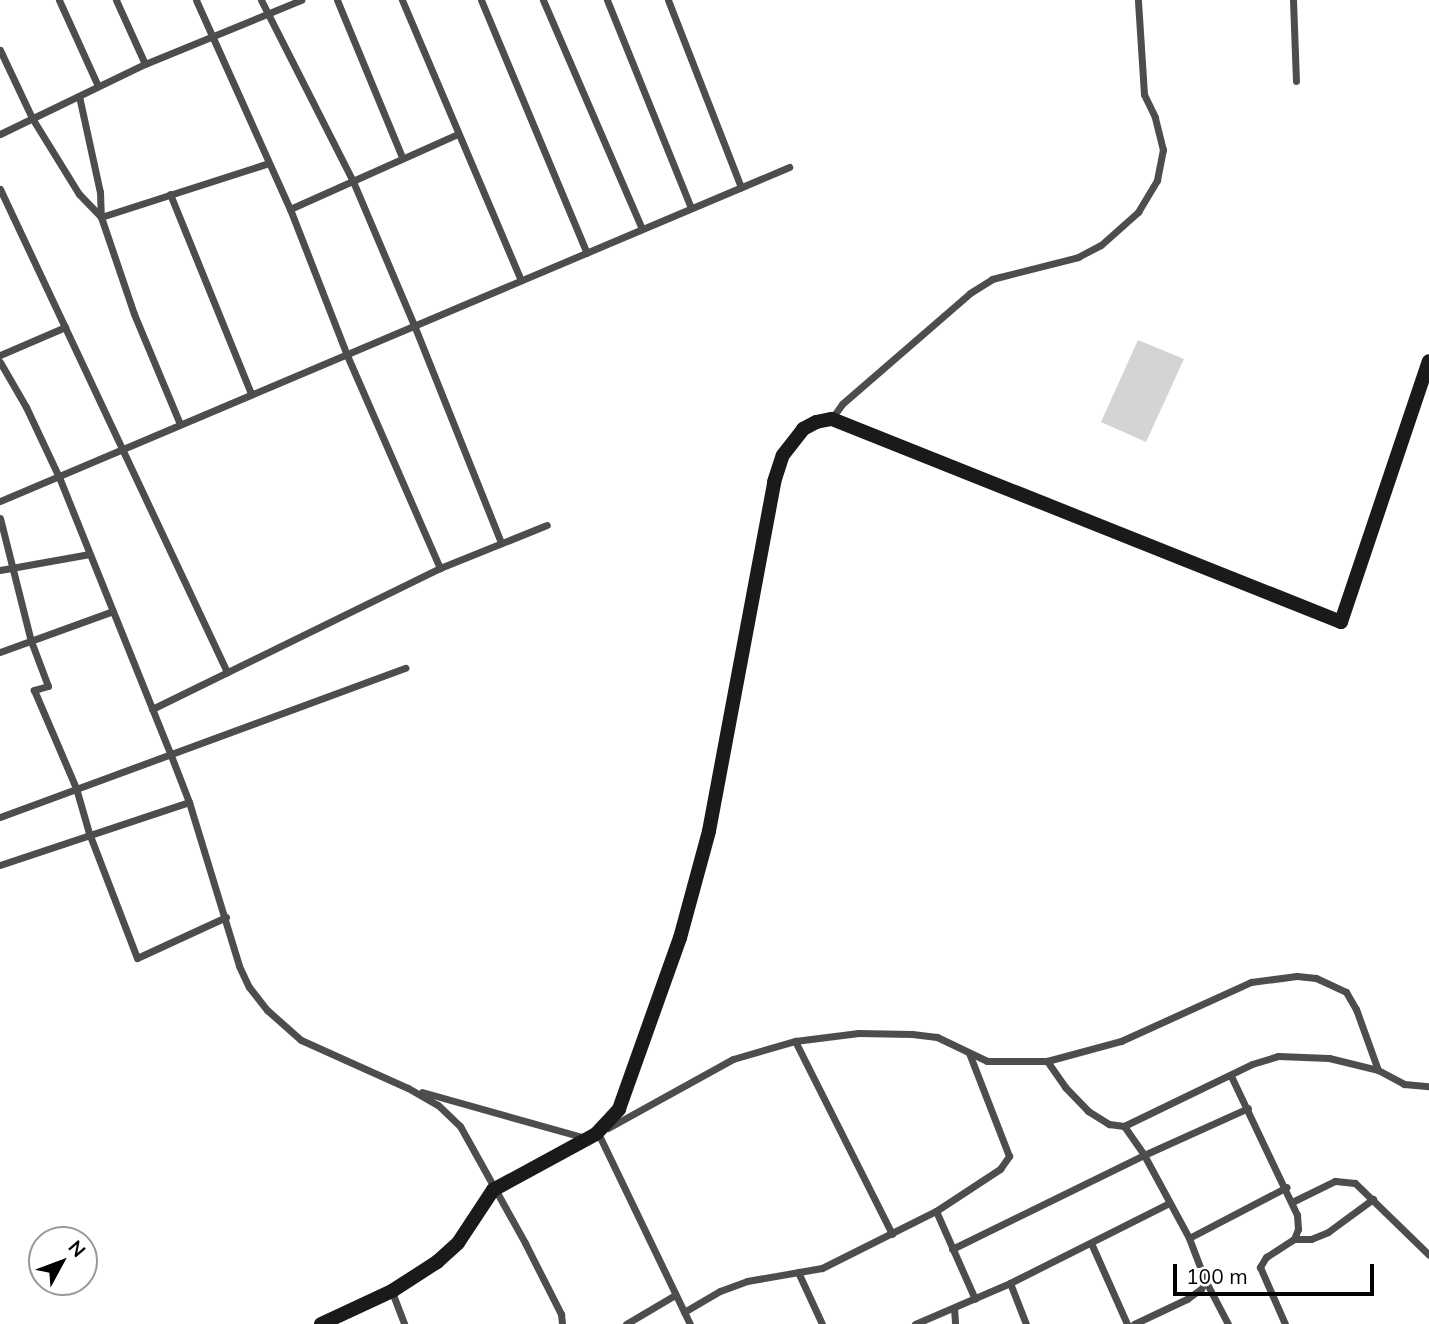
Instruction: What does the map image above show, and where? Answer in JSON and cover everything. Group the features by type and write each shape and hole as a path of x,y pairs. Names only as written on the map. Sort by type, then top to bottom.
{"street":[{"path":"58,0 98,86"},
{"path":"116,0 145,64"},
{"path":"196,0 290,209 346,353 440,568"},
{"path":"261,0 352,179 501,543"},
{"path":"0,134 145,64 301,0"},
{"path":"337,0 402,157"},
{"path":"402,0 522,280"},
{"path":"481,0 587,253"},
{"path":"543,0 642,229"},
{"path":"607,0 691,208"},
{"path":"668,0 741,187"},
{"path":"832,419 842,404 970,293 992,279 1077,257 1101,245 1138,212 1157,180 1163,150 1155,117 1144,94 1138,0"},
{"path":"1293,0 1296,81"},
{"path":"0,50 32,118 79,194 100,216"},
{"path":"79,96 100,192 100,216 134,314 180,424"},
{"path":"290,209 352,179 458,134"},
{"path":"100,216 269,163"},
{"path":"0,500 789,167"},
{"path":"0,189 228,672"},
{"path":"170,194 251,393"},
{"path":"0,355 65,327"},
{"path":"592,1137 620,1109 680,938 709,831 774,482 791,442 803,429 816,422 832,419 1341,622 1429,361"},
{"path":"0,362 26,407 59,477 170,753 189,802 239,966 249,987 267,1010 301,1040 408,1088 438,1105 460,1126 474,1147 493,1190 525,1243 561,1314 562,1324"},
{"path":"0,518 31,641 48,686 34,690 76,788 89,833 137,958 226,917"},
{"path":"152,709 440,568 547,525"},
{"path":"0,570 90,554"},
{"path":"0,652 113,611"},
{"path":"0,817 406,668"},
{"path":"0,864 189,802"},
{"path":"321,1324 392,1291 437,1262 458,1243 493,1190 733,1059 795,1041 858,1033 912,1034 937,1037 988,1061 1047,1060 1121,1041 1251,982 1297,976 1316,978 1346,992 1356,1009 1378,1070"},
{"path":"795,1041 892,1234"},
{"path":"684,1311 720,1291 747,1281 822,1268 936,1211 1000,1169 1009,1156 969,1053"},
{"path":"1047,1060 1065,1087 1088,1111 1109,1124 1124,1126 1278,1056 1304,1055 1378,1070 1404,1084 1429,1086"},
{"path":"1231,1076 1287,1187 1297,1215 1294,1239"},
{"path":"408,1088 592,1137 690,1324"},
{"path":"952,1249 1143,1155 1248,1108"},
{"path":"1124,1126 1189,1238 1205,1280 1228,1324"},
{"path":"1292,1202 1335,1181 1345,1180 1355,1184 1373,1199 1429,1255"},
{"path":"1189,1238 1287,1187"},
{"path":"1285,1324 1260,1267 1266,1257 1294,1239 1311,1239 1328,1232 1373,1199"},
{"path":"915,1324 1010,1283 1169,1203"},
{"path":"936,1211 975,1299"},
{"path":"1091,1243 1127,1324"},
{"path":"798,1272 822,1324"},
{"path":"1135,1324 1195,1295 1205,1280"},
{"path":"1010,1283 1026,1324"},
{"path":"392,1291 404,1324"},
{"path":"626,1324 675,1295"},
{"path":"954,1308 955,1324"}],"shaded area":[{"path":"1138,340 1184,359 1146,442 1101,422"}]}
